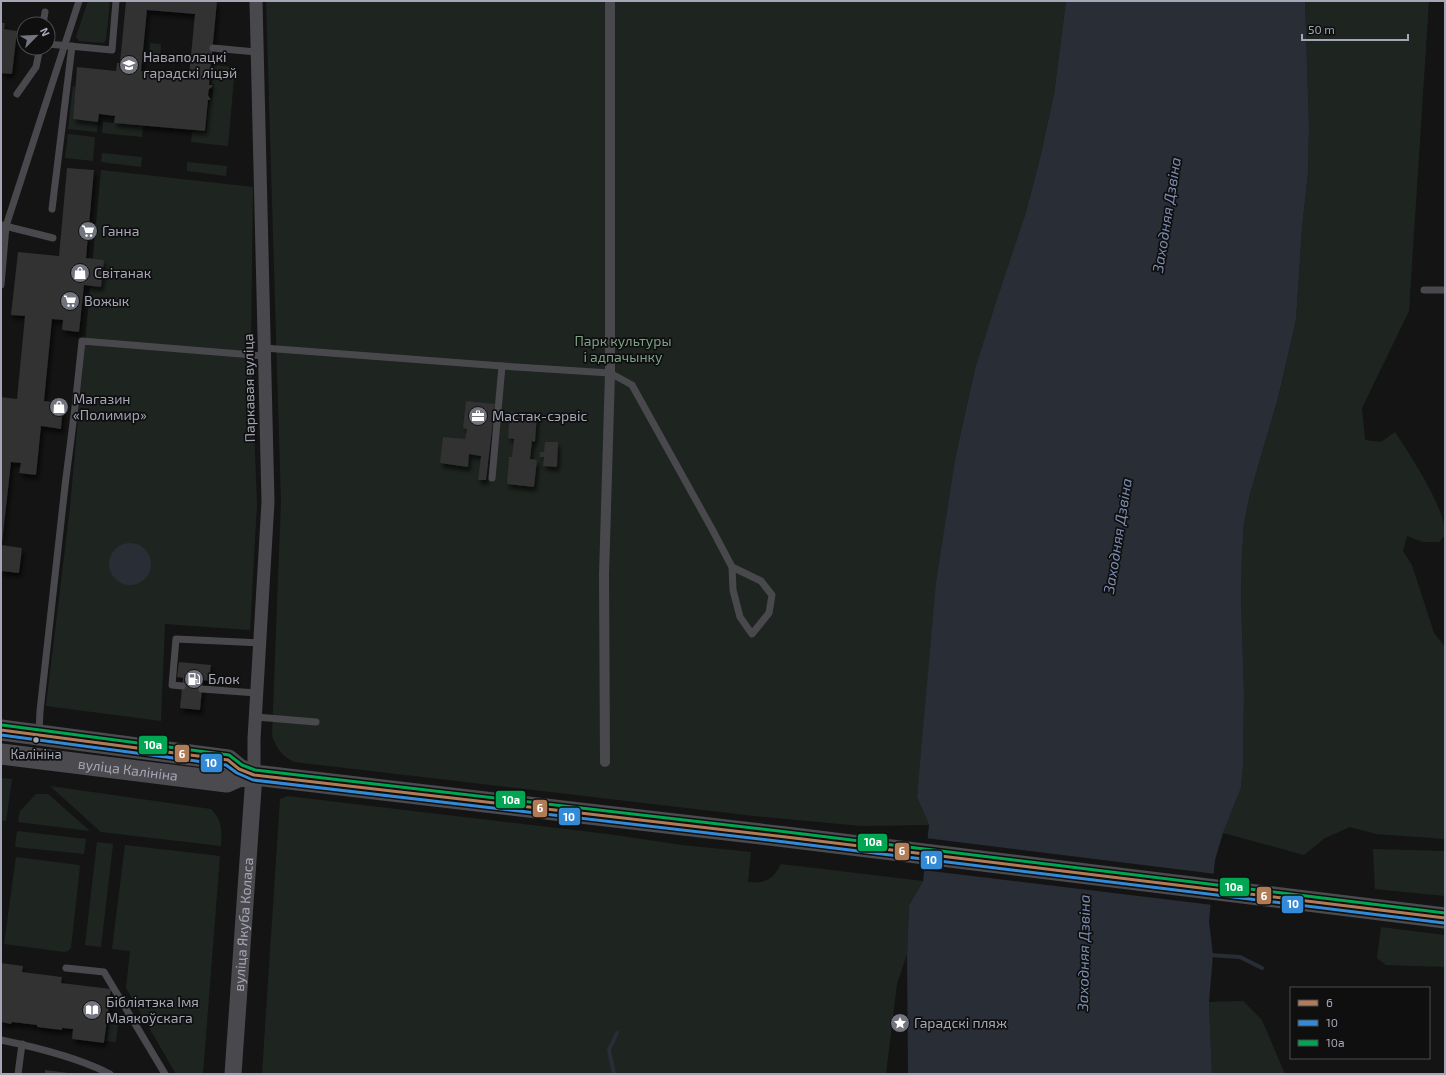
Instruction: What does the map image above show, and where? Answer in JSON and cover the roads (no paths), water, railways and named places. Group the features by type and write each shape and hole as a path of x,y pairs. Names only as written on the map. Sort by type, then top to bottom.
{"main road":[{"name":"вуліца Калініна","path":"1,730 228,760 239,769 254,775"},
{"name":"вуліца Калініна","path":"1,754 227,782 238,777 254,775 786,837 1445,918"}],"street":[{"name":"Паркавая вуліца","path":"254,775 257,693 268,502 256,1"},
{"path":"604,762 604,575 610,373 610,1"},
{"name":"вуліца Якуба Коласа","path":"233,1074 254,775"}],"lane":[{"path":"52,209 69,46 79,1"},
{"path":"56,45 112,50 116,1"},
{"path":"44,16 45,12"},
{"path":"1,285 3,226 69,46"},
{"path":"213,48 257,52"},
{"path":"17,94 36,67 38,56"},
{"path":"3,226 53,238"},
{"path":"1424,290 1445,290"},
{"path":"38,736 82,341 610,373 632,385 712,529 732,567 733,590 740,617 752,634 769,613 772,595 761,581 732,567"},
{"path":"492,478 502,366"},
{"path":"182,686 172,685 176,639 260,643"},
{"path":"202,689 257,693"},
{"path":"256,717 316,722"},
{"path":"66,968 104,972 165,1074"},
{"path":"1,1040 22,1044 94,1065 110,1074"},
{"path":"18,1074 22,1044"}],"water":[{"name":"Заходняя Дзвіна","path":"1066,1 1305,1 1309,128 1308,173 1302,229 1296,320 1278,398 1250,494 1244,523 1241,596 1244,693 1243,767 1241,788 1223,833 1215,860 1209,921 1213,955 1209,1002 1212,1074 908,1074 907,954 909,905 923,881 929,825 917,797 936,583 956,454 975,369 1026,212 1041,154 1054,94"},
{"path":"130,543 145,549 151,564 145,579 130,585 115,579 109,564 115,549"}],"waterway":[{"path":"1209,955 1240,957 1262,968"},
{"path":"614,1074 609,1050 617,1033"}],"place":[{"name":"Наваполацкі гарадскі ліцэй","path":"129,65"},
{"name":"Ганна","path":"88,231"},
{"name":"Світанак","path":"80,273"},
{"name":"Вожык","path":"70,301"},
{"name":"Магазин «Полимир»","path":"59,407"},
{"name":"Мастак-сэрвіс","path":"478,416"},
{"name":"Блок","path":"194,679"},
{"name":"Калініна","path":"36,740"},
{"name":"Бібліятэка Імя Маякоўскага","path":"92,1010"},
{"name":"Гарадскі пляж","path":"900,1023"}],"park label":[{"name":"Парк культуры і адпачынку","path":"623,350"}]}
